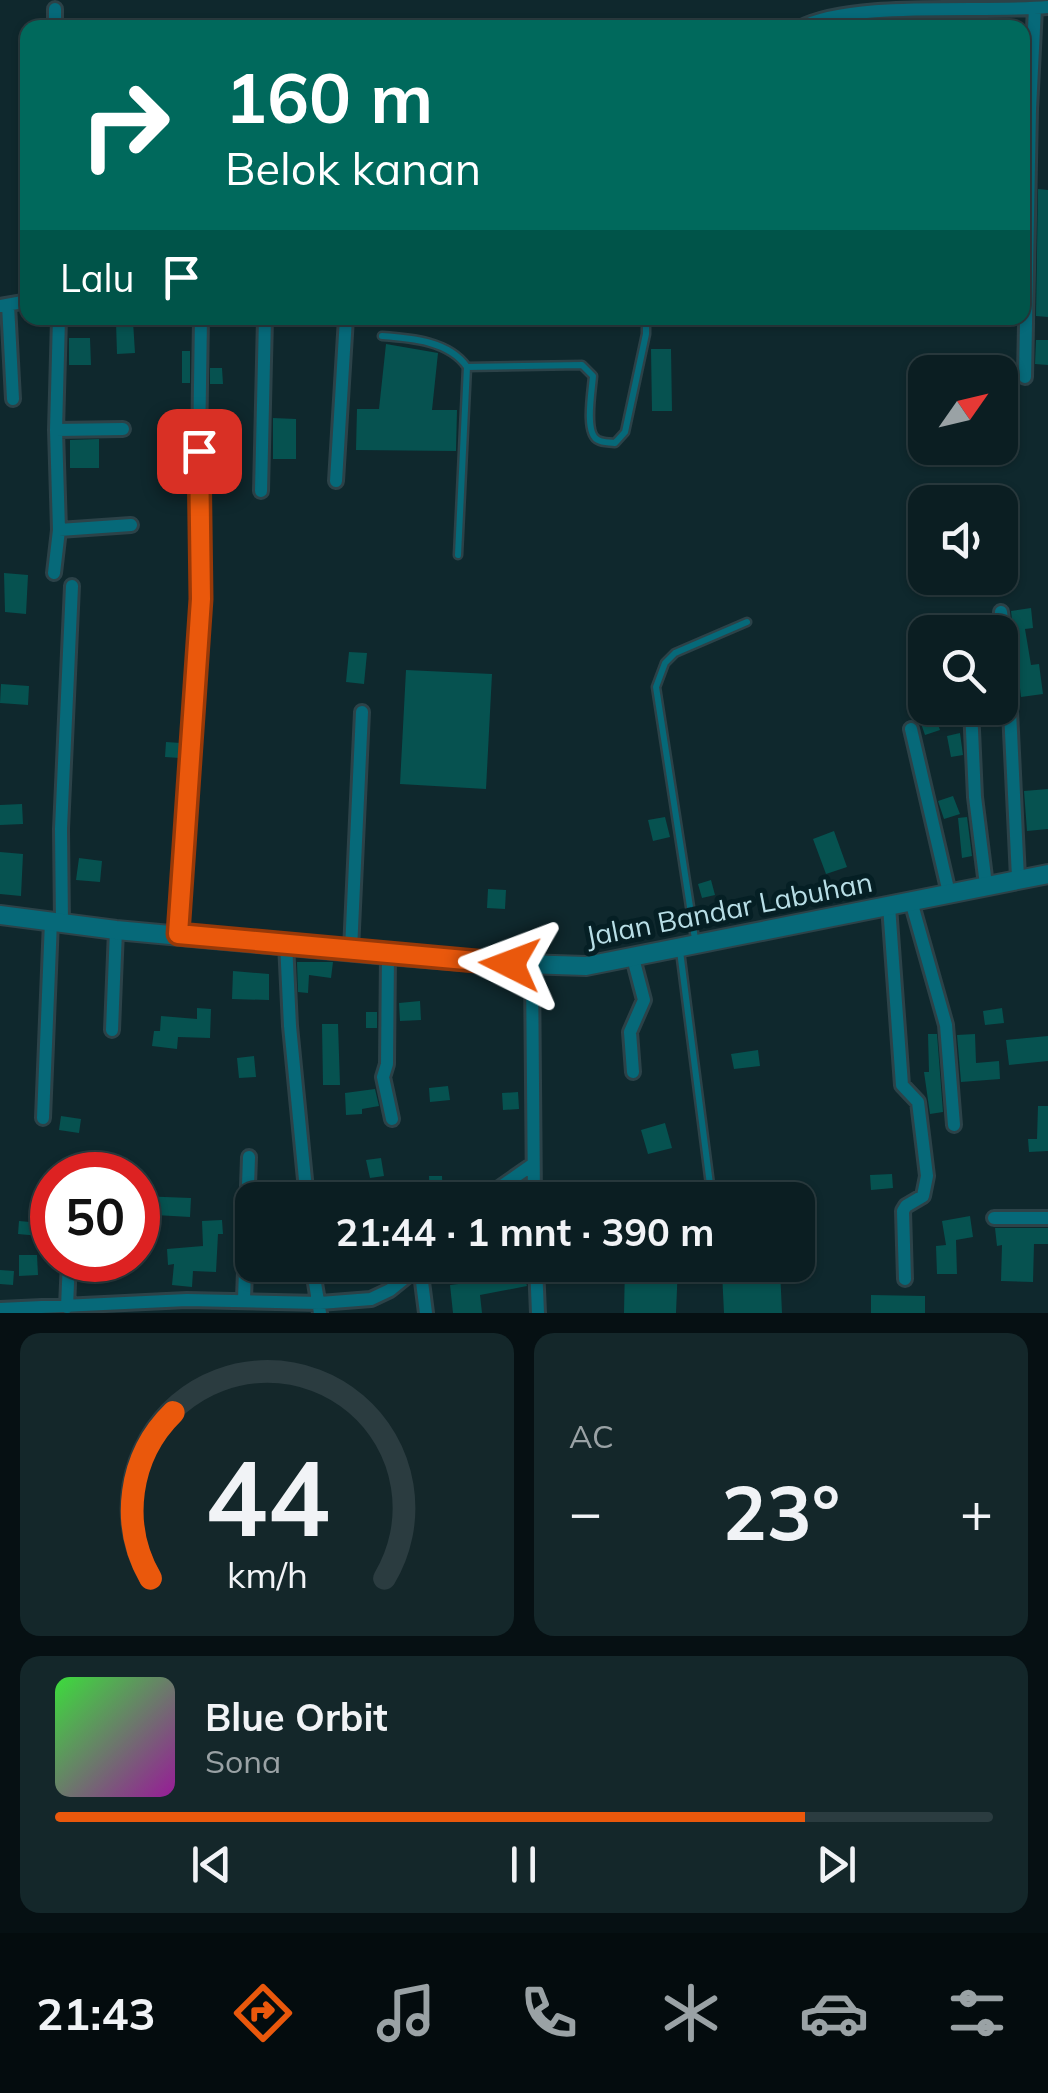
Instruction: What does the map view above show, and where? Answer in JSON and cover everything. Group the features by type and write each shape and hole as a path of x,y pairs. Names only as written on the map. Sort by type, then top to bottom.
{"main road":[{"name":"Jalan Bandar Labuhan","path":"0,915 116,930 388,955 586,966 1048,874"}],"street":[{"path":"816,20 841,7 934,1 1042,8 1030,109"},
{"path":"54,9 55,20"},
{"path":"4,305 12,399"},
{"path":"54,573 59,530 59,325"},
{"path":"178,934 201,599 201,325"},
{"path":"260,491 265,325"},
{"path":"336,481 346,325"},
{"path":"1025,377 1026,325"},
{"path":"56,430 123,429"},
{"path":"59,530 131,525"},
{"path":"43,1118 72,586"},
{"path":"1001,612 1008,669 1018,878"},
{"path":"351,950 362,712"},
{"path":"972,725 975,797 986,885"},
{"path":"911,729 949,892"},
{"path":"912,901 946,1026 954,1125"},
{"path":"889,906 902,1085 918,1102 927,1176 923,1196 903,1210 905,1279"},
{"path":"112,1030 116,930"},
{"path":"286,944 305,1182"},
{"path":"388,955 387,1064 383,1077 392,1119"},
{"path":"633,958 644,1000 630,1032 633,1072"},
{"path":"532,965 533,1182"},
{"path":"244,1300 248,1157"},
{"path":"508,1182 532,1165"},
{"path":"994,1218 1048,1218"},
{"path":"67,1307 68,1282"},
{"path":"315,1282 320,1308"},
{"path":"6,1310 187,1306 244,1300 320,1308 371,1299 400,1282"},
{"path":"422,1282 426,1313"},
{"path":"537,1282 538,1313"}],"lane":[{"path":"467,367 582,365 593,376 592,436 615,442 625,432 646,325"},
{"path":"382,336 422,339 462,360 467,367 458,554"},
{"path":"710,1182 688,947 656,688 665,663 675,653 747,622"}],"building":[{"path":"1038,189 1048,190 1048,317 1036,316"},
{"path":"116,325 133,325 135,353 117,354"},
{"path":"69,338 90,338 91,365 69,365"},
{"path":"1036,340 1048,340 1048,365 1035,364"},
{"path":"386,344 438,353 432,410 457,410 456,451 356,450 357,409 379,409"},
{"path":"651,349 671,349 672,411 652,411"},
{"path":"182,351 190,351 190,383 182,383"},
{"path":"210,368 222,368 223,384 210,384"},
{"path":"273,418 296,419 296,459 273,459"},
{"path":"99,439 99,468 70,468 70,440"},
{"path":"4,573 28,575 26,614 5,612"},
{"path":"1031,608 1033,628 1025,629 1031,665 1039,664 1043,694 1021,697 1018,615 1011,615 1011,611"},
{"path":"349,652 367,653 364,684 346,682"},
{"path":"406,670 492,674 486,789 400,784"},
{"path":"1,684 29,686 28,705 0,703"},
{"path":"922,725 938,725 940,730 925,735"},
{"path":"960,733 963,755 951,757 947,736"},
{"path":"166,742 181,743 180,758 165,757"},
{"path":"1048,789 1048,829 1027,831 1024,791"},
{"path":"953,796 960,814 944,819 938,801"},
{"path":"22,804 23,824 0,825 0,805"},
{"path":"665,817 670,837 653,841 648,820"},
{"path":"967,817 972,856 962,858 958,818"},
{"path":"834,831 847,867 826,874 813,839"},
{"path":"0,852 23,854 21,896 0,894"},
{"path":"79,858 102,861 100,882 76,880"},
{"path":"711,880 715,895 702,898 698,884"},
{"path":"488,889 506,890 505,909 487,908"},
{"path":"297,962 333,962 331,978 309,975 308,993 298,992"},
{"path":"233,971 269,974 269,1000 232,999"},
{"path":"420,1001 421,1020 400,1021 399,1003"},
{"path":"197,1008 211,1009 210,1038 178,1037 177,1049 152,1046 154,1031 160,1031 161,1016 197,1019"},
{"path":"1002,1008 1004,1023 985,1025 983,1011"},
{"path":"366,1012 377,1012 377,1028 366,1028"},
{"path":"322,1024 338,1024 340,1085 323,1085"},
{"path":"928,1034 937,1034 943,1112 930,1114 924,1072 929,1072"},
{"path":"975,1034 976,1063 999,1061 1000,1079 961,1082 957,1035"},
{"path":"1048,1036 1048,1061 1009,1065 1006,1040"},
{"path":"758,1050 760,1066 734,1069 731,1054"},
{"path":"254,1056 256,1077 239,1078 237,1058"},
{"path":"448,1086 450,1100 430,1102 429,1088"},
{"path":"375,1089 379,1106 362,1109 362,1114 346,1115 345,1093"},
{"path":"518,1092 519,1109 503,1110 502,1093"},
{"path":"1038,1106 1048,1106 1048,1151 1029,1152 1028,1139 1037,1139"},
{"path":"61,1116 81,1119 79,1133 59,1130"},
{"path":"665,1123 672,1148 648,1154 641,1130"},
{"path":"381,1158 384,1176 370,1178 366,1160"},
{"path":"892,1174 893,1188 871,1190 870,1175"},
{"path":"429,1176 442,1176 442,1182 429,1182"},
{"path":"160,1197 191,1198 190,1217 160,1215"},
{"path":"970,1216 973,1237 956,1240 957,1274 937,1274 936,1246 946,1245 942,1221"},
{"path":"222,1220 216,1272 193,1271 192,1287 172,1285 174,1264 168,1265 167,1249 203,1246 202,1221"},
{"path":"19,1221 30,1222 30,1235 18,1234"},
{"path":"995,1228 1048,1228 1048,1244 1034,1244 1033,1282 1001,1281 1002,1245 997,1246"},
{"path":"19,1255 30,1255 30,1275 19,1276"},
{"path":"0,1270 14,1271 13,1285 0,1284"},
{"path":"526,1282 527,1286 480,1295 482,1313 453,1313 450,1285"},
{"path":"625,1282 677,1282 676,1313 624,1313"},
{"path":"722,1282 781,1282 782,1313 724,1313"},
{"path":"871,1295 925,1296 925,1313 871,1313"}],"route":[{"path":"199,451 201,599 178,934 510,964"}]}
